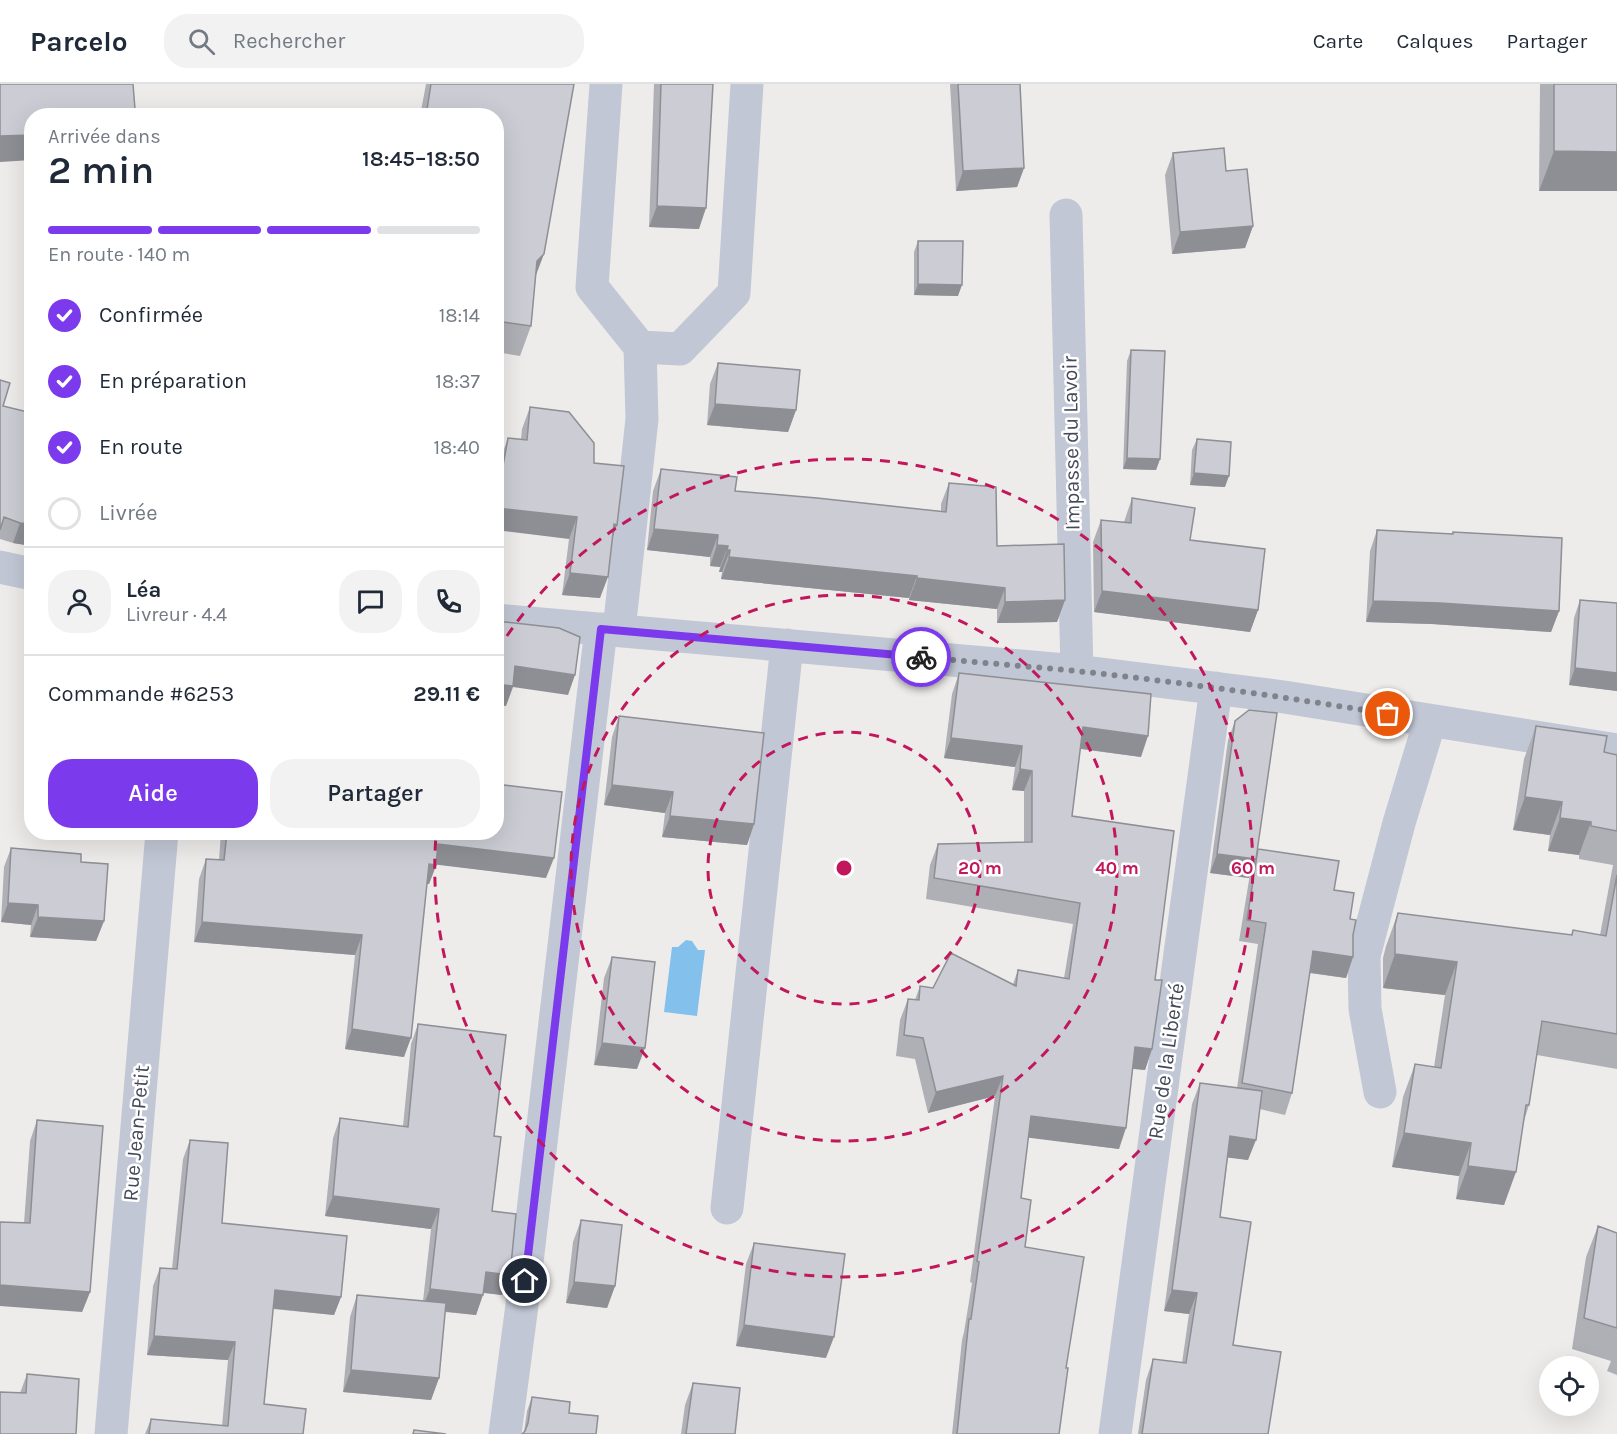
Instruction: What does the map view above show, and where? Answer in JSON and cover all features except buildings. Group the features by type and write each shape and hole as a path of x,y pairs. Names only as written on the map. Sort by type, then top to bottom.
{"street":[{"path":"505,1434 610,629 642,419 640,347 591,287 606,84"},
{"path":"640,347 680,349 734,293 747,84"},
{"name":"Impasse du Lavoir","path":"1066,215 1077,671"},
{"path":"0,567 24,572"},
{"path":"504,621 1077,671 1284,697 1617,750"},
{"path":"727,1208 787,645"},
{"name":"Rue de la Liberté","path":"1115,1434 1216,688"},
{"path":"1380,1092 1365,1010 1364,956 1399,823 1430,721"},
{"name":"Rue Jean-Petit","path":"111,1434 161,840"}],"water":[{"path":"686,940 692,941 698,950 705,950 697,1016 664,1012 672,947 678,947"}],"way so far":[{"path":"921,657 1077,671 1193,685 1388,714"}],"route":[{"path":"525,1281 601,629 921,657"}]}
